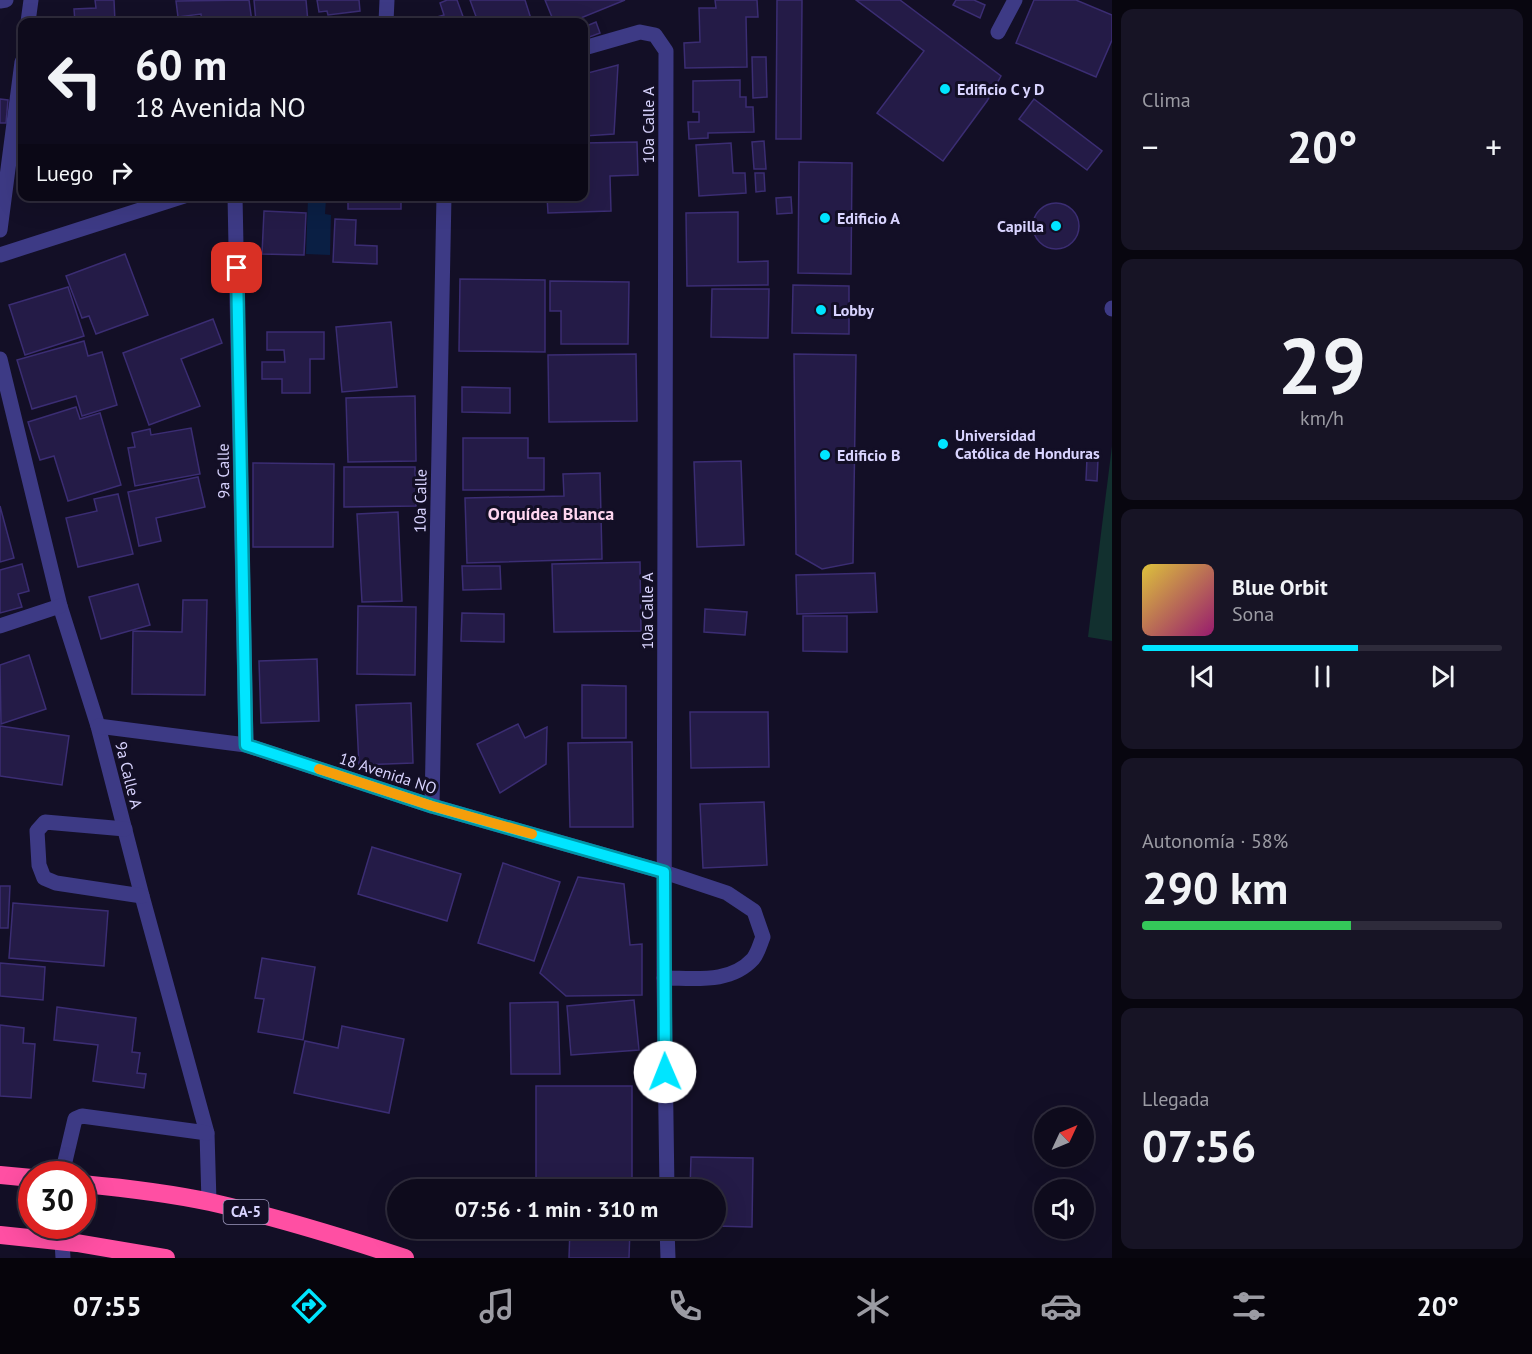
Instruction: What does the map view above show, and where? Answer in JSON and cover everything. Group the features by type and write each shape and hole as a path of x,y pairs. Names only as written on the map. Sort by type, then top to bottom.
{"highway":[{"path":"0,1175 18,1177"},
{"name":"CA-5","path":"96,1185 134,1189 209,1202 333,1235 405,1258"},
{"path":"0,1235 62,1250 166,1258"}],"street":[{"path":"0,1 6,0"},
{"path":"29,18 31,0"},
{"path":"386,18 387,0"},
{"path":"998,32 1015,0"},
{"name":"10a Calle A","path":"588,47 640,32 655,35 666,51 664,978 667,1179"},
{"path":"0,230 18,93"},
{"path":"0,255 168,201"},
{"name":"9a Calle","path":"235,201 246,745"},
{"name":"10a Calle","path":"432,806 444,201"},
{"name":"9a Calle A","path":"0,358 60,606 98,726 207,1133 209,1202"},
{"path":"0,626 60,606"},
{"name":"18 Avenida NO","path":"98,726 246,745 432,806 664,872 727,893 754,911 763,937 754,958 736,972 719,979 664,978"},
{"path":"125,829 45,822 37,831 39,865 44,878 56,883 142,896"},
{"path":"65,1161 75,1119 82,1116 207,1133"},
{"path":"667,1239 668,1258"}],"green space":[{"path":"1112,446 1112,641 1088,637"}],"water":[{"path":"308,201 326,201 325,214 331,215 330,255 306,254"}],"building":[{"path":"95,0 114,0 115,18 75,18 74,9 96,8"},
{"path":"249,0 251,18 202,18 201,14 178,17 176,1"},
{"path":"254,0 306,0 308,18 256,18"},
{"path":"317,0 359,0 360,11 328,15 327,11 319,12"},
{"path":"457,0 464,18 434,18 444,15 440,3"},
{"path":"470,0 525,0 531,18 477,18"},
{"path":"545,0 625,0 581,18 552,18"},
{"path":"715,0 757,0 758,17 746,17 747,67 685,68 684,43 700,42 699,8 716,8"},
{"path":"777,0 802,0 801,139 776,139"},
{"name":"Edificio C y D","path":"856,0 900,0 1001,76 987,101 943,161 877,113 924,51"},
{"path":"956,0 974,0 985,5 980,18 953,5"},
{"path":"1034,0 1076,0 1112,15 1112,40 1096,77 1016,43"},
{"path":"596,22 600,33 588,38 588,25"},
{"path":"752,57 766,57 767,97 753,98"},
{"path":"618,65 614,134 588,136 588,73"},
{"path":"740,80 740,97 746,97 746,107 753,107 754,132 708,133 708,138 689,139 688,122 699,122 699,112 693,112 693,81"},
{"path":"0,99 8,100 6,123 0,123"},
{"path":"1034,99 1102,151 1087,170 1019,119"},
{"path":"764,141 766,169 754,169 752,142"},
{"path":"637,142 638,175 610,176 611,211 548,213 547,201 588,201 588,143"},
{"path":"731,143 733,173 745,173 746,193 699,196 696,145"},
{"name":"Edificio A","path":"799,162 852,163 851,274 798,273"},
{"path":"755,173 764,173 765,191 756,192"},
{"path":"791,197 792,213 777,214 776,198"},
{"path":"348,201 401,201 401,209 348,209"},
{"name":"Capilla","path":"1056,203 1072,210 1079,226 1072,242 1056,249 1040,242 1033,226 1040,210"},
{"path":"264,211 306,213 304,255 262,254"},
{"path":"738,212 738,262 768,261 768,285 687,286 686,213"},
{"path":"335,219 356,220 355,245 377,246 377,264 333,262"},
{"path":"125,254 148,315 96,334 89,316 82,318 66,276"},
{"path":"460,279 545,280 545,352 459,351"},
{"path":"550,281 629,282 628,344 561,344 561,311 550,311"},
{"name":"Lobby","path":"793,285 849,286 849,334 792,333"},
{"path":"68,287 84,336 25,355 9,305"},
{"path":"712,289 769,289 768,338 711,337"},
{"path":"213,319 222,343 181,359 200,406 149,425 123,353"},
{"path":"391,322 397,387 342,392 336,327"},
{"path":"267,332 324,332 324,359 310,359 310,393 282,393 282,379 262,379 262,362 285,362 284,350 267,350"},
{"path":"84,341 88,356 102,352 117,405 82,416 76,396 32,409 17,360"},
{"path":"636,354 637,421 549,422 548,355"},
{"name":"Edificio B","path":"794,354 856,355 853,563 822,569 796,554"},
{"path":"462,387 510,388 510,413 462,412"},
{"path":"415,396 416,461 348,462 346,398"},
{"path":"76,407 80,419 100,413 121,485 68,501 54,456 40,460 28,422"},
{"path":"191,428 200,474 135,486 128,448 135,447 132,433 150,429 151,435"},
{"path":"463,438 528,438 528,458 544,458 544,490 463,490"},
{"path":"1087,458 1098,459 1097,481 1086,480"},
{"path":"741,461 744,545 697,547 694,462"},
{"path":"253,463 334,464 333,547 253,547"},
{"path":"344,467 415,467 416,506 344,507"},
{"path":"600,473 602,559 467,563 465,498 564,496 563,474"},
{"path":"198,477 205,507 156,518 161,541 139,546 128,492"},
{"path":"118,494 133,554 78,567 66,518 97,511 94,499"},
{"path":"0,506 14,558 0,562"},
{"path":"398,512 402,601 362,602 357,514"},
{"path":"640,562 641,631 554,632 552,564"},
{"path":"22,564 29,591 18,594 22,607 0,613 0,570"},
{"path":"462,566 500,566 501,589 463,590"},
{"path":"875,573 877,612 797,614 796,575"},
{"path":"138,584 150,625 101,639 89,597"},
{"path":"183,600 207,600 205,695 132,694 133,631 182,632"},
{"path":"358,606 416,607 415,675 357,674"},
{"path":"705,609 747,612 745,635 704,632"},
{"path":"462,613 504,614 504,642 461,641"},
{"path":"803,616 847,616 847,652 803,651"},
{"path":"29,655 46,709 1,724 0,665"},
{"path":"317,659 319,721 261,723 259,661"},
{"path":"582,685 626,686 626,738 582,738"},
{"path":"411,703 413,763 359,765 356,705"},
{"path":"690,712 768,712 769,767 691,768"},
{"path":"518,724 525,738 547,727 546,764 500,793 477,744"},
{"path":"0,726 69,736 62,785 0,776"},
{"path":"632,742 633,827 570,827 568,743"},
{"path":"764,802 767,865 703,868 700,804"},
{"path":"372,847 461,874 447,921 358,894"},
{"path":"503,863 560,882 534,961 478,943"},
{"path":"578,877 624,884 630,945 642,944 642,995 566,996 540,973"},
{"path":"0,886 10,886 8,928 0,928"},
{"path":"13,903 108,911 104,966 9,958"},
{"path":"262,958 315,967 303,1040 258,1032 264,999 255,998"},
{"path":"0,963 45,967 43,1000 0,996"},
{"path":"634,1000 639,1050 571,1055 567,1006"},
{"path":"558,1002 560,1074 511,1074 510,1003"},
{"path":"57,1007 136,1018 132,1052 140,1053 137,1073 146,1074 144,1088 93,1081 98,1045 54,1040"},
{"path":"0,1025 24,1028 23,1043 35,1044 31,1098 0,1096"},
{"path":"342,1026 404,1039 389,1113 294,1093 305,1041 338,1048"},
{"path":"536,1086 632,1086 632,1179 536,1179"},
{"path":"691,1157 753,1158 752,1227 726,1226 726,1179 690,1179"},
{"path":"570,1239 630,1239 629,1258 569,1258"}],"slow traffic":[{"path":"319,769 432,806 532,834"}],"place":[{"name":"Edificio C y D","path":"945,89"},
{"name":"Edificio A","path":"825,218"},
{"name":"Capilla","path":"1056,226"},
{"name":"Lobby","path":"821,310"},
{"name":"Universidad Católica de Honduras","path":"943,444"},
{"name":"Edificio B","path":"825,455"}],"district":[{"name":"Orquídea Blanca","path":"551,514"}],"route":[{"path":"237,268 246,745 432,806 664,872 665,1072"}]}
